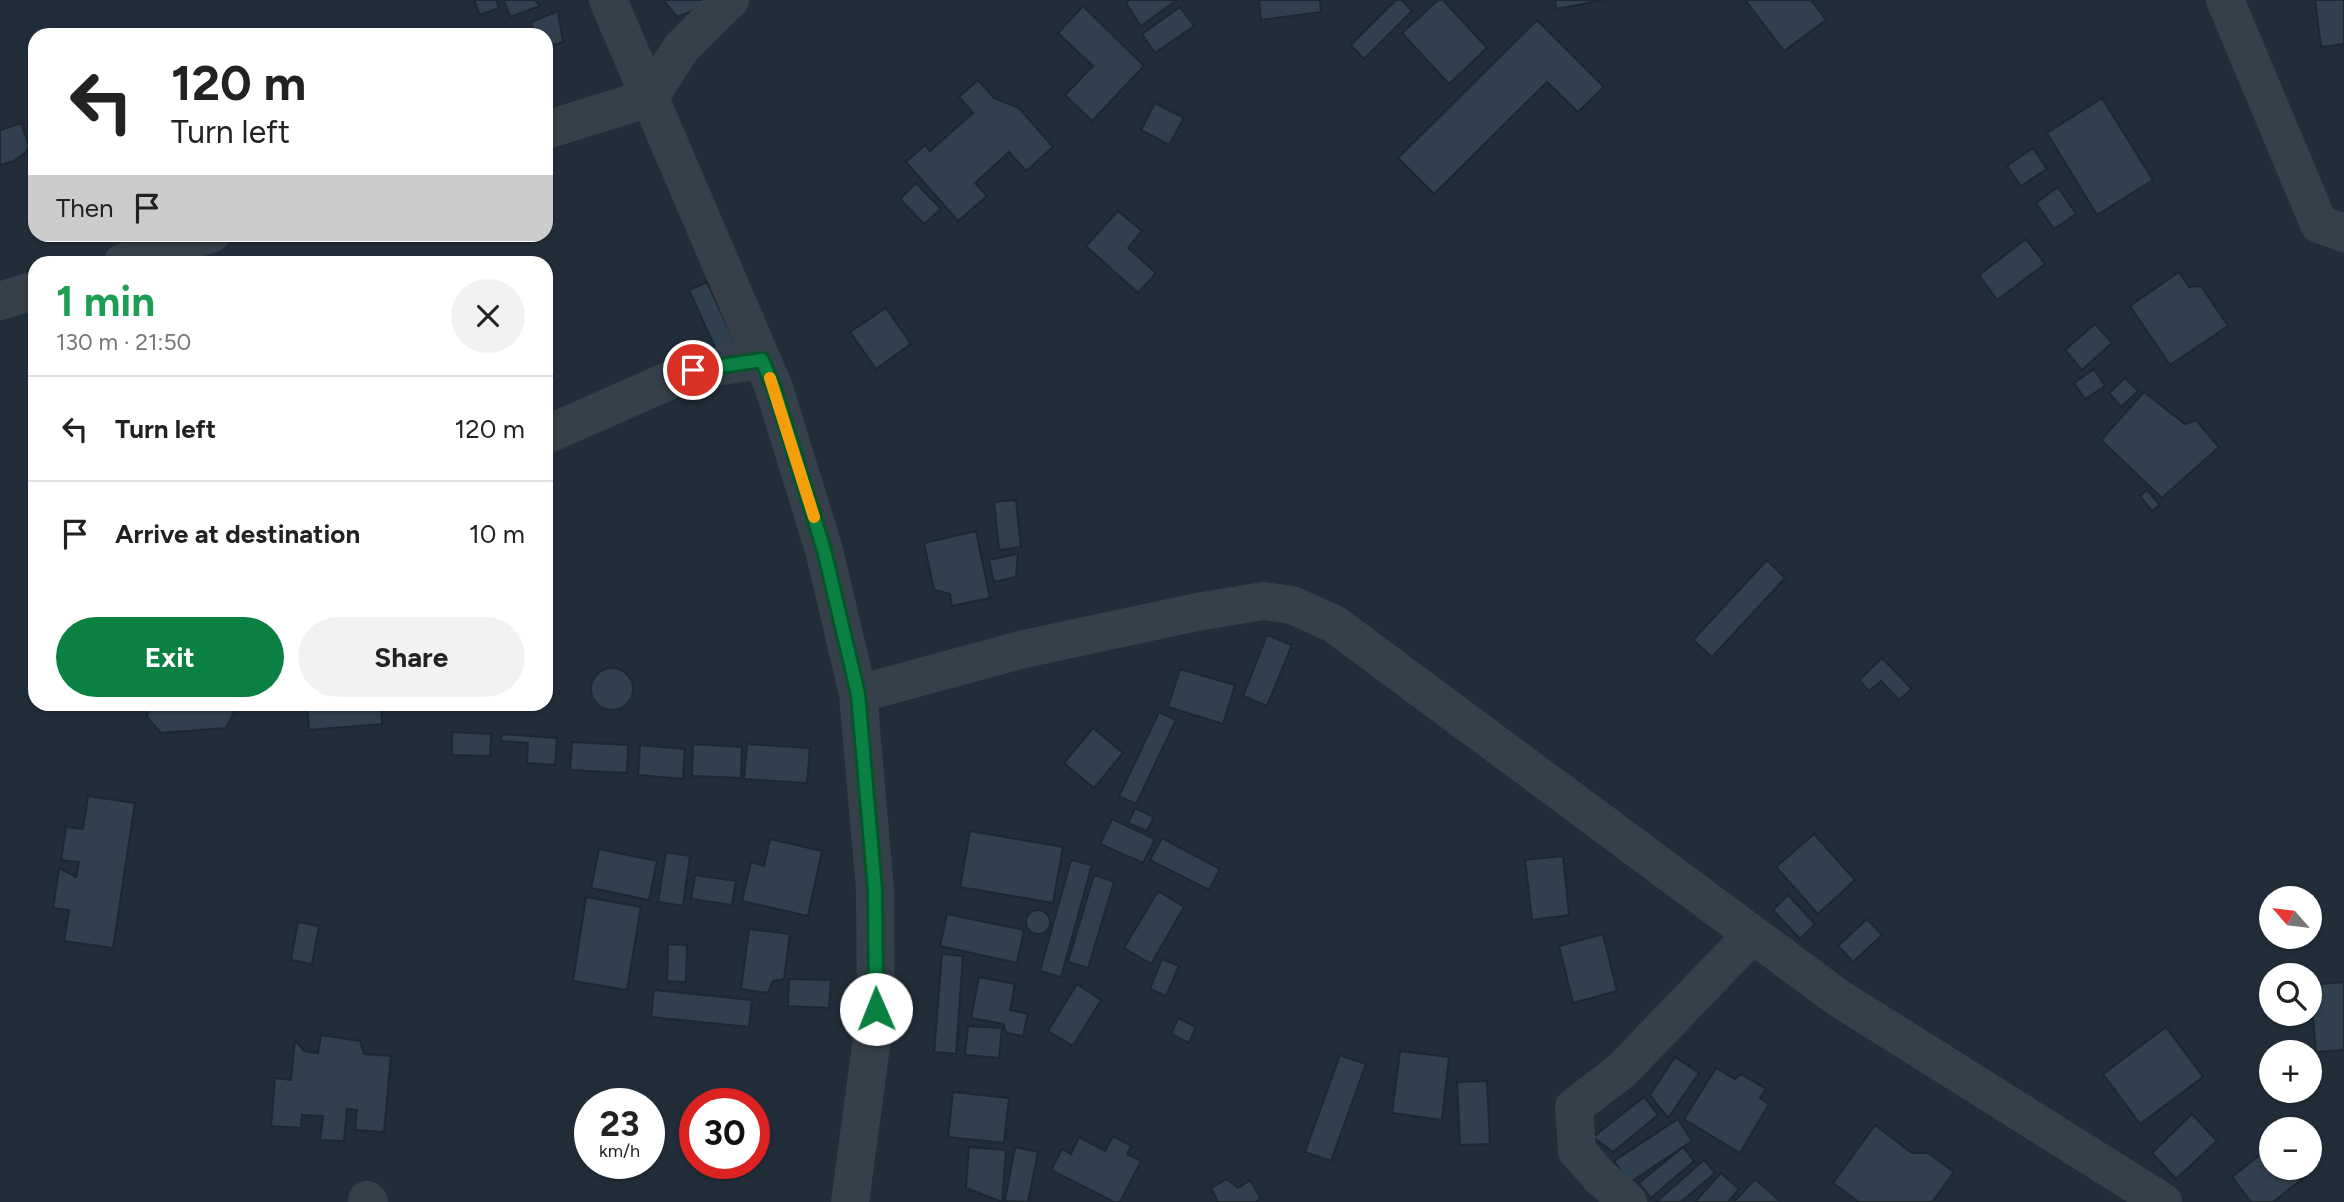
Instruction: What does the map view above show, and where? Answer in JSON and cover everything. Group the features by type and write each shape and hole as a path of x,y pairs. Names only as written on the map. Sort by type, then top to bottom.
{"street":[{"path":"608,0 774,388 824,550 858,694 875,890 876,1009 850,1202"},
{"path":"553,128 649,98 682,47 730,0"},
{"path":"2225,0 2319,224 2344,233"},
{"path":"141,256 186,242"},
{"path":"0,301 28,292"},
{"path":"553,432 693,370 762,360"},
{"path":"858,694 1024,649 1196,612 1264,601 1292,605 1334,624 1837,998 2163,1202"},
{"path":"1628,1202 1601,1178 1577,1151 1574,1107 1621,1070 1752,934"}],"building":[{"path":"474,0 496,0 499,8 480,15"},
{"path":"504,0 535,0 540,6 510,17"},
{"path":"663,0 704,0 709,5 677,17"},
{"path":"1130,0 1177,0 1141,26 1126,3"},
{"path":"1259,0 1320,0 1321,12 1261,20"},
{"path":"1396,0 1402,0 1412,11 1364,59 1351,45"},
{"path":"1438,0 1443,0 1487,48 1449,84 1402,33"},
{"path":"1555,0 1604,0 1556,9"},
{"path":"1745,0 1811,0 1826,20 1784,51"},
{"path":"2315,0 2344,0 2344,44 2321,47"},
{"path":"1083,6 1144,66 1092,121 1065,95 1093,66 1058,33"},
{"path":"1180,7 1194,26 1155,53 1142,34"},
{"path":"558,11 563,42 553,45 553,28 532,28 531,22"},
{"path":"1537,20 1604,87 1578,112 1547,82 1434,194 1398,158"},
{"path":"978,80 994,98 1019,108 1053,147 1026,171 1009,152 975,183 987,196 958,221 906,162 925,145 930,151 973,113 959,97"},
{"path":"2102,98 2153,180 2097,215 2047,133"},
{"path":"1155,103 1184,118 1169,145 1141,130"},
{"path":"21,123 28,148 14,161 0,165 0,130"},
{"path":"2033,148 2047,169 2021,186 2007,166"},
{"path":"916,183 941,209 924,224 900,199"},
{"path":"2058,187 2076,214 2054,229 2036,203"},
{"path":"1118,211 1142,231 1128,248 1156,273 1138,293 1086,246"},
{"path":"2026,239 2045,264 1997,300 1979,275"},
{"path":"2179,272 2189,287 2201,286 2228,326 2170,365 2130,306"},
{"path":"707,282 737,347 717,352 689,290"},
{"path":"886,308 911,344 876,369 850,332"},
{"path":"2095,324 2112,343 2082,370 2065,350"},
{"path":"2094,369 2105,386 2085,399 2074,383"},
{"path":"2125,378 2138,391 2121,407 2109,393"},
{"path":"2144,392 2185,424 2196,420 2219,447 2162,498 2101,440"},
{"path":"2147,490 2160,505 2152,511 2140,496"},
{"path":"1016,500 1021,547 999,550 994,502"},
{"path":"976,531 990,598 952,606 950,594 934,590 924,543"},
{"path":"1018,554 1016,577 994,582 989,560"},
{"path":"1767,560 1785,578 1712,657 1693,640"},
{"path":"1267,635 1292,645 1267,706 1243,696"},
{"path":"1882,658 1912,689 1899,700 1881,681 1869,691 1859,680"},
{"path":"612,668 626,675 633,689 626,703 612,710 598,703 591,689 598,675"},
{"path":"1180,669 1235,685 1223,724 1168,707"},
{"path":"148,711 234,711 226,728 161,733 147,717"},
{"path":"308,711 381,711 382,724 309,730"},
{"path":"1159,712 1176,720 1136,804 1119,796"},
{"path":"1093,728 1123,753 1094,788 1064,763"},
{"path":"452,732 491,734 490,756 452,755"},
{"path":"501,734 557,738 555,765 527,763 528,743 501,741"},
{"path":"572,742 628,745 627,773 570,770"},
{"path":"693,744 742,747 741,778 692,776"},
{"path":"747,744 810,748 807,783 744,779"},
{"path":"640,745 685,749 683,779 638,775"},
{"path":"88,796 135,803 113,948 64,941 69,910 53,908 59,868 76,877 79,862 61,860 66,827 83,829"},
{"path":"1135,808 1154,817 1147,831 1128,823"},
{"path":"1112,819 1155,839 1143,863 1100,844"},
{"path":"970,831 1063,847 1053,903 960,887"},
{"path":"1814,834 1855,880 1818,914 1776,867"},
{"path":"1162,838 1220,869 1209,890 1150,860"},
{"path":"770,839 822,851 808,916 742,901 751,862 764,866"},
{"path":"599,849 657,861 649,900 591,888"},
{"path":"666,852 690,856 683,906 658,902"},
{"path":"1563,856 1569,915 1532,920 1525,860"},
{"path":"1071,860 1092,865 1061,977 1040,971"},
{"path":"695,875 736,881 732,905 691,899"},
{"path":"1094,875 1114,882 1088,968 1068,962"},
{"path":"1158,891 1184,907 1151,964 1124,948"},
{"path":"1788,895 1815,924 1800,939 1773,910"},
{"path":"586,897 641,907 627,990 573,981"},
{"path":"1038,910 1047,913 1050,922 1047,931 1038,934 1029,931 1026,922 1029,913"},
{"path":"947,914 1024,930 1017,963 940,946"},
{"path":"1867,919 1882,935 1853,962 1838,946"},
{"path":"298,922 319,926 312,964 291,960"},
{"path":"749,929 790,934 784,979 773,981 768,993 741,989"},
{"path":"1603,934 1617,991 1573,1003 1559,946"},
{"path":"668,944 687,945 686,982 667,981"},
{"path":"942,954 963,956 956,1054 934,1052"},
{"path":"1162,959 1179,966 1166,996 1150,989"},
{"path":"979,977 1015,984 1010,1010 1028,1014 1023,1036 1007,1033 1003,1024 971,1018"},
{"path":"789,979 831,980 829,1008 788,1006"},
{"path":"2344,982 2344,1050 2322,1052 2322,1040 2315,1040 2314,1026 2322,1026 2322,984"},
{"path":"1077,984 1101,1000 1073,1046 1048,1031"},
{"path":"654,990 752,1000 749,1027 651,1017"},
{"path":"1178,1018 1196,1027 1189,1043 1171,1034"},
{"path":"968,1026 1002,1028 999,1058 965,1055"},
{"path":"2166,1027 2203,1077 2140,1124 2103,1074"},
{"path":"321,1035 360,1041 364,1054 391,1056 384,1132 355,1130 357,1110 347,1109 344,1141 320,1140 323,1116 302,1115 301,1128 271,1126 275,1078 291,1080 295,1040 304,1051 318,1053"},
{"path":"1400,1051 1449,1057 1442,1120 1392,1113"},
{"path":"1340,1055 1366,1064 1331,1161 1305,1152"},
{"path":"1675,1057 1699,1073 1668,1118 1650,1095"},
{"path":"1716,1068 1735,1079 1741,1074 1766,1089 1760,1098 1769,1104 1740,1153 1684,1119"},
{"path":"1487,1081 1490,1144 1460,1145 1457,1082"},
{"path":"953,1092 1009,1098 1004,1143 948,1137"},
{"path":"1644,1097 1658,1115 1613,1152 1593,1137"},
{"path":"2192,1114 2217,1141 2176,1179 2152,1153"},
{"path":"1678,1119 1692,1141 1629,1183 1614,1161"},
{"path":"1875,1125 1912,1153 1928,1153 1954,1172 1932,1202 1859,1202 1833,1183"},
{"path":"1113,1136 1131,1146 1127,1154 1141,1161 1120,1202 1114,1202 1051,1170 1062,1149 1071,1154 1079,1137 1105,1151"},
{"path":"969,1147 1006,1150 1002,1202 966,1188"},
{"path":"1015,1147 1038,1152 1028,1202 1005,1201"},
{"path":"1683,1147 1694,1161 1651,1198 1639,1183"},
{"path":"2259,1155 2259,1180 2301,1180 2273,1202 2251,1202 2232,1177"},
{"path":"1704,1160 1715,1173 1681,1202 1656,1202"},
{"path":"1721,1173 1739,1189 1728,1202 1695,1202"},
{"path":"1227,1179 1238,1188 1250,1180 1261,1199 1255,1202 1218,1202 1211,1188"},
{"path":"1755,1179 1781,1202 1734,1202"}],"slow traffic":[{"path":"770,378 814,517"}],"route":[{"path":"693,370 762,360 774,388 824,550 858,694 875,890 876,1009"}]}
